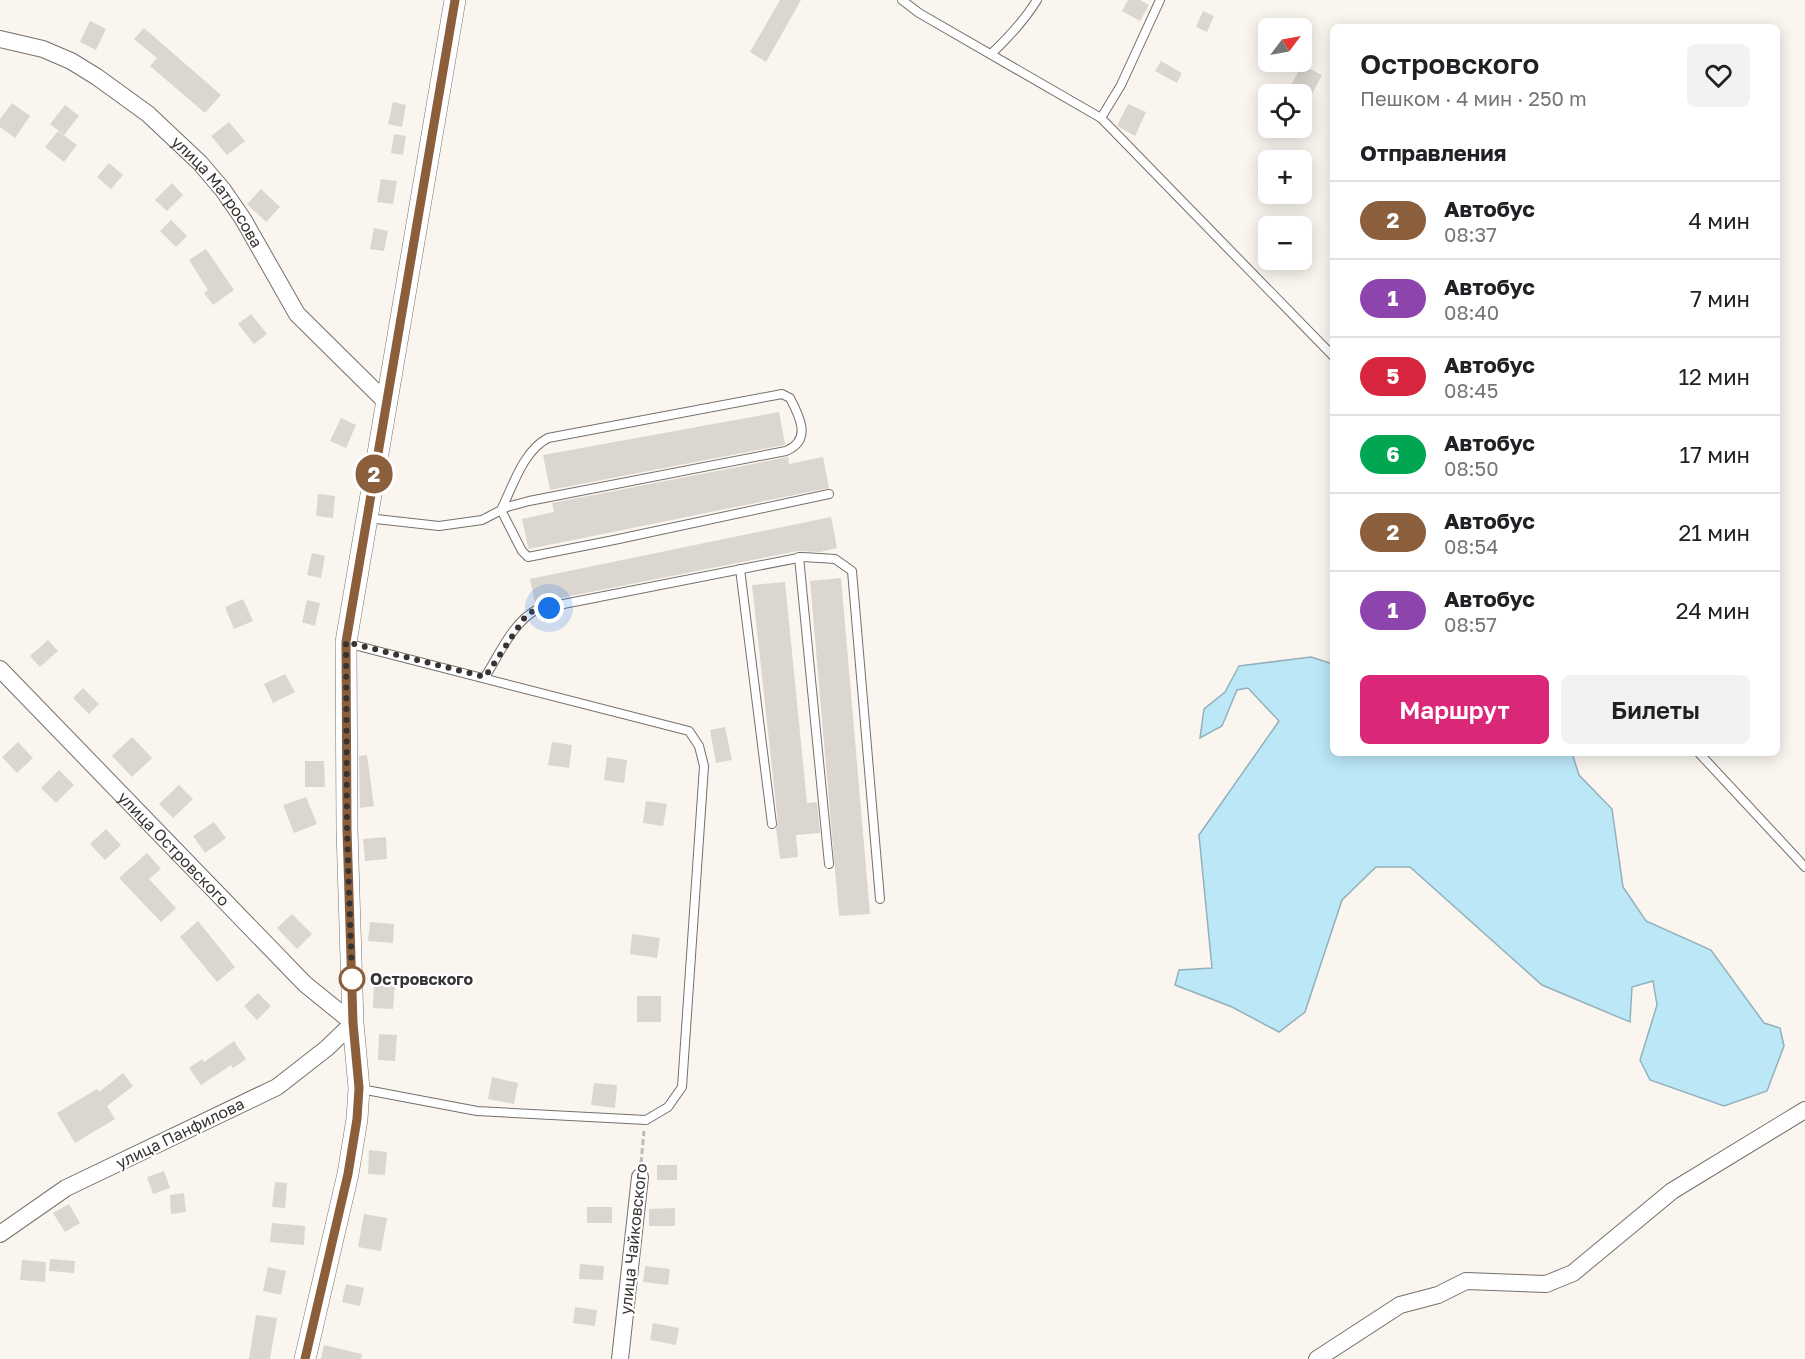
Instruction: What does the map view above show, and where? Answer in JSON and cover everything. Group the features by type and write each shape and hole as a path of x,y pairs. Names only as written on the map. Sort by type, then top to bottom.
{"street":[{"path":"305,1359 348,1174 357,1119 359,1088 353,1023 347,830 346,642 455,0"},
{"name":"улица Матросова","path":"0,39 43,49 70,61 97,77 148,114 200,163 223,190 243,219 297,314 386,402"},
{"name":"улица Островского","path":"0,669 305,984 353,1023"},
{"name":"улица Панфилова","path":"0,1234 66,1188 277,1087 327,1048 353,1023"},
{"path":"1317,1359 1400,1305 1438,1295 1466,1281 1546,1284 1573,1273 1672,1191 1805,1110"},
{"name":"улица Чайковского","path":"620,1359 640,1177"}],"lane":[{"path":"902,0 919,13 1101,118 1330,353"},
{"path":"991,54 1019,27 1037,0"},
{"path":"1101,118 1121,85 1160,0"},
{"path":"367,518 439,526 482,520 501,510 529,501 786,452 800,443 802,436 799,419 790,398 782,394 548,438 538,443 529,454 501,510"},
{"path":"501,510 522,551 528,556 829,494"},
{"path":"485,677 527,614 538,609 799,557 835,559 852,571 880,899"},
{"path":"799,557 829,864"},
{"path":"740,569 772,824"},
{"path":"346,642 688,731 703,755 704,766 682,1087 668,1107 646,1120 477,1111 359,1088"},
{"path":"1702,756 1805,867"}],"path":[{"name":"улица Чайковского","path":"640,1177 646,1120"}],"water":[{"path":"1311,657 1330,663 1330,756 1573,756 1579,775 1612,809 1623,887 1646,921 1711,950 1764,1023 1780,1028 1784,1046 1767,1091 1724,1106 1650,1080 1640,1060 1657,1005 1653,981 1632,987 1630,1022 1542,985 1410,867 1376,867 1342,900 1305,1012 1279,1032 1232,1007 1175,985 1179,970 1212,968 1199,835 1279,721 1248,688 1237,690 1222,726 1200,738 1204,709 1225,692 1239,666"}],"building":[{"path":"780,0 801,0 766,62 750,52"},
{"path":"1128,0 1140,0 1149,5 1140,21 1122,11"},
{"path":"1203,11 1214,16 1207,32 1196,27"},
{"path":"90,21 106,29 96,50 80,42"},
{"path":"144,28 221,95 205,113 150,66 157,58 134,39"},
{"path":"1161,61 1182,73 1177,83 1155,71"},
{"path":"1312,70 1322,75 1312,94 1312,84 1292,84 1298,72 1312,72"},
{"path":"393,102 406,105 402,127 388,124"},
{"path":"12,103 30,116 15,138 0,127 0,119"},
{"path":"1128,104 1146,112 1135,136 1117,126"},
{"path":"65,105 79,116 64,135 50,124"},
{"path":"229,122 245,141 227,155 211,136"},
{"path":"58,131 77,145 64,162 45,147"},
{"path":"394,134 406,136 403,155 391,153"},
{"path":"109,163 123,175 111,189 97,177"},
{"path":"381,179 397,181 393,204 377,202"},
{"path":"172,183 183,195 167,211 155,200"},
{"path":"261,189 280,207 266,222 247,204"},
{"path":"171,220 187,236 176,247 160,231"},
{"path":"374,228 388,231 384,251 370,249"},
{"path":"206,249 234,290 213,305 204,293 208,290 189,260"},
{"path":"251,314 267,334 254,344 238,324"},
{"path":"779,412 784,445 550,490 543,455"},
{"path":"341,418 356,425 346,448 330,441"},
{"path":"788,457 789,464 823,457 829,488 529,549 528,547 522,519 554,512 552,503"},
{"path":"318,494 335,496 333,518 316,516"},
{"path":"831,517 837,548 820,552 798,551 535,603 530,579"},
{"path":"312,553 325,556 321,578 307,575"},
{"path":"841,578 870,914 839,916 810,581"},
{"path":"785,582 807,803 817,802 820,833 796,835 798,857 780,859 752,585"},
{"path":"243,599 253,621 234,629 225,607"},
{"path":"307,600 320,603 315,626 302,622"},
{"path":"48,640 58,651 40,667 30,656"},
{"path":"285,674 295,692 273,703 264,684"},
{"path":"83,688 99,704 89,714 73,698"},
{"path":"725,727 732,760 716,763 710,730"},
{"path":"132,737 152,758 132,777 112,756"},
{"path":"18,742 33,758 17,773 2,757"},
{"path":"552,742 572,745 569,768 548,765"},
{"path":"367,755 374,806 360,808 359,756"},
{"path":"607,757 627,760 624,783 604,780"},
{"path":"305,761 324,761 325,787 305,787"},
{"path":"59,770 74,785 56,803 41,788"},
{"path":"179,785 193,799 173,818 159,804"},
{"path":"306,797 317,824 294,833 283,805"},
{"path":"646,801 667,804 663,826 643,823"},
{"path":"214,822 226,838 205,853 193,836"},
{"path":"106,829 121,845 105,860 90,844"},
{"path":"386,837 387,859 365,861 363,839"},
{"path":"147,853 161,869 149,879 176,908 161,922 119,878"},
{"path":"292,914 312,934 297,949 277,928"},
{"path":"198,921 235,967 217,982 180,937"},
{"path":"370,922 394,924 393,943 368,941"},
{"path":"632,934 660,938 657,958 630,954"},
{"path":"374,982 395,983 393,1009 373,1008"},
{"path":"258,993 271,1006 257,1020 244,1006"},
{"path":"637,996 661,996 661,1022 637,1022"},
{"path":"379,1034 397,1035 395,1061 378,1060"},
{"path":"234,1041 246,1059 233,1068 231,1065 201,1085 189,1068 202,1059 204,1062"},
{"path":"123,1073 133,1086 107,1106 115,1119 75,1143 57,1113 97,1089 99,1092"},
{"path":"492,1077 518,1083 514,1104 488,1099"},
{"path":"594,1083 617,1085 615,1108 591,1105"},
{"path":"369,1150 387,1152 385,1175 368,1174"},
{"path":"657,1165 677,1165 677,1180 657,1180"},
{"path":"164,1171 170,1188 153,1194 147,1177"},
{"path":"275,1182 287,1183 285,1208 272,1207"},
{"path":"184,1193 186,1212 171,1214 170,1195"},
{"path":"69,1204 80,1223 65,1232 53,1213"},
{"path":"587,1207 612,1207 612,1223 587,1223"},
{"path":"675,1208 675,1226 649,1226 649,1209"},
{"path":"364,1214 387,1218 381,1251 358,1247"},
{"path":"272,1223 305,1226 304,1245 270,1242"},
{"path":"50,1259 75,1261 74,1273 49,1271"},
{"path":"22,1260 46,1262 45,1282 20,1280"},
{"path":"580,1264 604,1266 603,1280 579,1279"},
{"path":"645,1266 670,1269 668,1285 643,1282"},
{"path":"268,1267 286,1271 281,1295 263,1291"},
{"path":"346,1284 364,1288 360,1306 342,1302"},
{"path":"575,1307 597,1310 595,1326 573,1323"},
{"path":"256,1315 277,1318 270,1359 249,1359"},
{"path":"653,1323 679,1328 676,1345 650,1340"},
{"path":"324,1345 362,1354 361,1359 321,1359"}],"bus line":[{"name":"2","path":"305,1359 348,1174 357,1119 359,1088 353,1023 347,830 346,642 455,0"}],"place":[{"name":"Островского","path":"352,979"}],"route":[{"path":"352,979 347,830 346,642 485,677 527,614 538,609 549,608"}]}
